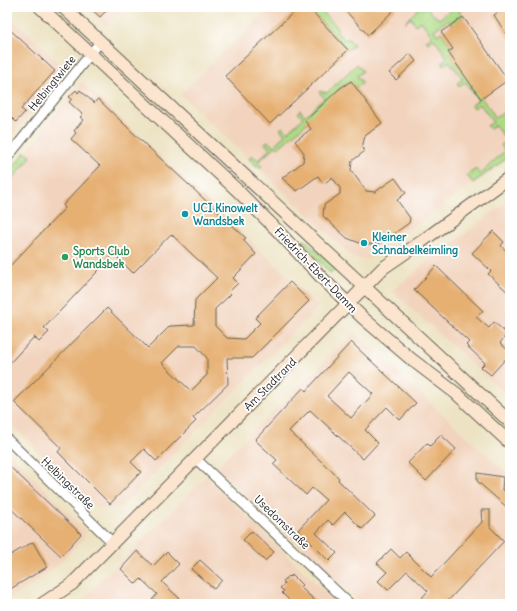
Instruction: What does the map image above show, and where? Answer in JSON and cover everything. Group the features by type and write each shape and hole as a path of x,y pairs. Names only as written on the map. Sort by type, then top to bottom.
{"main road":[{"name":"Friedrich-Ebert-Damm","path":"40,7 237,190 349,304 387,339 457,394 510,443"},
{"name":"Friedrich-Ebert-Damm","path":"63,7 510,422"},
{"name":"Am Stadtrand","path":"42,604 72,584 383,268 510,177"}],"street":[{"name":"Helbingtwiete","path":"7,158 100,42"},
{"name":"Helbingstraße","path":"7,439 113,543"},
{"name":"Usedomstraße","path":"196,459 350,604"}],"shaded area":[{"path":"85,7 125,7 106,26"},
{"path":"272,7 510,7 510,156 369,259 355,259 180,94"},
{"path":"7,14 68,71 7,141"},
{"path":"82,82 319,306 121,507 106,509 95,507 7,420 7,176"},
{"path":"510,200 510,390 505,394 392,291 427,262"},
{"path":"354,333 510,476 510,604 362,604 216,467"},
{"path":"7,451 86,531 85,537 58,565 31,586 7,600"},
{"path":"206,477 337,604 78,604"}],"green space":[{"path":"308,7 318,7 338,28 336,31 345,40 348,38 354,45 348,50"},
{"path":"414,7 431,7 428,10 439,19 453,9 456,8 459,10 463,17 452,25 448,20 434,30 437,35 441,32 453,49 449,53 496,118 508,109 505,106 510,102 510,156 473,183 467,175 476,169 480,174 505,151 501,145 507,141 495,125 490,129 487,126 493,122 480,104 474,108 472,105 478,100 465,82 459,86 457,83 463,79 449,61 444,65 442,62 447,57 434,39 428,43 426,40 432,36 421,21 415,25 411,18 404,23 417,10"},
{"path":"357,64 363,71 357,76 363,83 356,88 351,81 339,89 307,123 278,148 276,146 258,162 262,167 260,169 249,159 252,155 258,160 270,149 265,143 268,141 273,146 285,135 280,129 282,127 288,132 303,118 298,113 300,110 305,116 324,98 319,92 320,91 327,93"},
{"path":"25,152 31,157 7,185 7,176"},
{"path":"305,240 335,267 335,269 330,273 303,243"}],"building":[{"path":"89,7 110,7 100,17"},
{"path":"299,7 308,7 348,50 270,124 225,76"},
{"path":"342,7 397,7 368,35"},
{"path":"505,7 510,14 510,40 494,15"},
{"path":"463,17 508,80 481,99 448,52 453,49 441,32"},
{"path":"7,27 55,71 21,109 25,112 16,122 12,118 7,123"},
{"path":"410,54 416,61 396,80 389,73"},
{"path":"351,81 382,123 365,136 362,148 365,151 352,161 351,170 366,191 375,192 395,178 406,193 397,200 410,218 409,223 377,244 362,244 347,238 323,216 324,205 340,194 340,188 332,177 325,183 322,182 318,176 297,191 282,178 303,162 304,153 295,141 311,129 305,121 339,89"},
{"path":"76,90 78,93 80,90 94,103 98,99 246,238 243,240 256,254 233,278 238,283 229,292 231,294 215,309 215,326 227,338 244,339 260,323 255,318 290,282 309,301 252,358 227,358 228,384 193,418 196,421 156,461 144,449 131,462 141,472 110,504 58,452 61,448 14,402 107,308 148,348 170,326 194,325 195,300 217,278 171,234 133,273 114,254 44,328 49,332 39,342 34,337 7,366 7,269 65,208 63,205 100,166 71,139 76,133 74,131 83,120 80,117 83,115 69,102 72,99 69,97","holes":["179,346 196,346 207,358 207,375 191,391 162,363"]},
{"path":"493,231 504,242 501,246 510,254 510,294 488,274 491,271 472,253"},
{"path":"436,266 483,311 476,317 489,328 494,322 507,334 500,343 510,352 510,354 491,375 481,367 485,363 466,345 469,342 414,290"},
{"path":"351,342 416,403 400,420 387,407 365,430 378,443 363,459 310,410 289,431 339,478 338,480 375,516 362,529 345,512 333,525 328,520 316,533 337,553 329,561 298,530 326,500 312,488 306,495 273,464 277,460 255,440 303,388 306,391","holes":["349,372 373,394 351,418 327,396"]},
{"path":"441,435 456,449 426,481 408,463 427,443 430,446"},
{"path":"7,464 81,534 61,556 7,505"},
{"path":"477,473 503,477 502,490 510,491 510,510 477,481"},
{"path":"481,510 490,510 490,527 504,541 445,604 416,604 428,591 407,571 388,590 378,581 387,572 377,563 391,549 400,558 406,552 431,577 482,522"},
{"path":"252,531 274,552 265,561 243,540"},
{"path":"33,542 47,567 7,591 7,557"},
{"path":"137,551 153,566 167,552 179,564 162,582 179,598 174,604 157,604 152,600 157,594 141,579 136,584 121,569"},
{"path":"200,560 222,580 214,589 191,569"},
{"path":"292,575 302,585 300,587 319,604 293,604 282,593 284,591 280,588 285,583 283,581"}],"place":[{"name":"UCI Kinowelt Wandsbek","path":"185,214"},
{"name":"Kleiner Schnabelkeimling","path":"364,243"},
{"name":"Sports Club Wandsbek","path":"65,257"}]}
